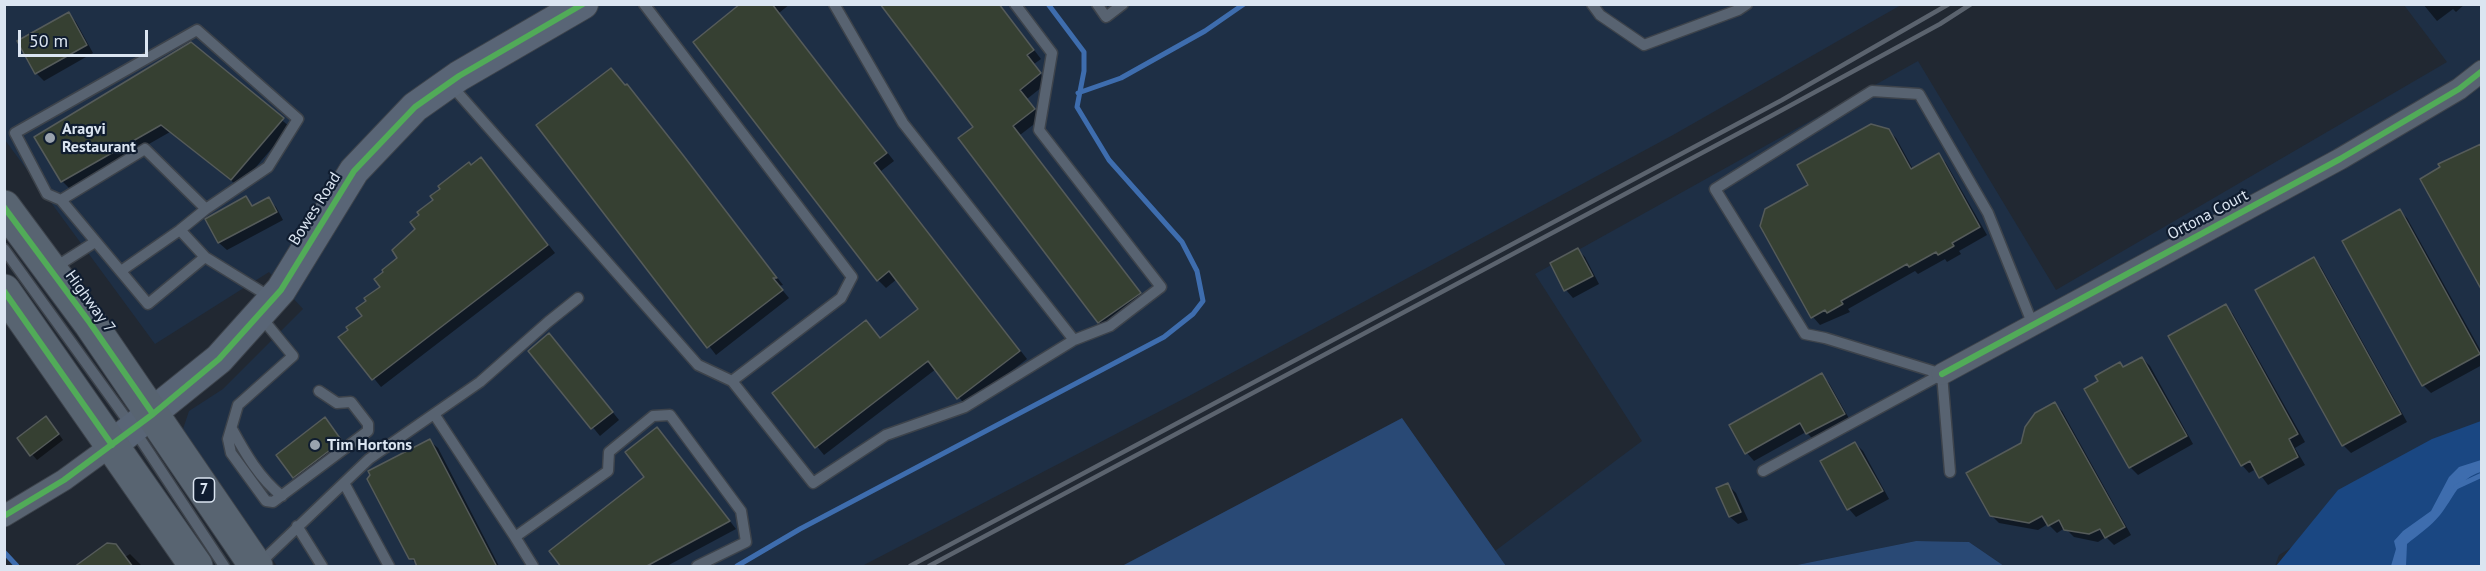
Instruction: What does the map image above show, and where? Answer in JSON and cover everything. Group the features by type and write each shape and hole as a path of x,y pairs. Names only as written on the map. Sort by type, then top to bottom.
{"main road":[{"name":"Highway 7","path":"4,207 51,270 133,429 196,567"},
{"name":"Highway 7","path":"4,291 133,429 256,567"}],"street":[{"name":"Bowes Road","path":"133,429 219,359 281,290 354,171 415,107 449,83 583,4"},
{"name":"Ortona Court","path":"1942,374 2340,159 2459,89 2481,71"},
{"path":"4,516 64,480 133,429"}],"lane":[{"path":"644,4 852,277 841,298 732,381"},
{"path":"834,4 903,123 1074,340"},
{"path":"449,83 698,365 732,381 813,483 886,435 965,408 1074,340 1110,326 1161,287 1039,130 1052,53 1015,4"},
{"path":"1097,4 1106,17 1123,4"},
{"path":"1592,4 1600,15 1644,45 1738,10 1747,4"},
{"path":"121,271 268,167 298,120 197,30 15,133 47,194 61,200 148,304 205,257"},
{"path":"1942,374 1805,334 1715,189 1872,91 1919,94 1988,213 2033,325"},
{"path":"61,200 145,149 206,209"},
{"path":"180,230 205,257 266,307 292,356 238,405 228,439 231,453 266,501 273,502 282,496 368,431 368,424 351,402 337,402 319,391"},
{"path":"51,270 94,242"},
{"path":"4,249 133,429 224,567"},
{"path":"256,567 369,459 480,382 578,298"},
{"path":"1763,471 1942,374"},
{"path":"1942,374 1950,472"},
{"path":"434,414 533,567"},
{"path":"515,537 608,471 609,452 652,416 670,415 741,511 746,542 697,567"},
{"path":"344,483 389,567"},
{"path":"297,526 322,567"}],"shaded area":[{"path":"4,5 1901,5 1673,135 1189,396 862,566 277,566 183,429 189,411 223,389 303,309 269,272 155,344 5,140"},
{"path":"2404,5 2481,5 2481,429 2279,555 2275,566 2004,566 1969,542 1916,541 1792,566 1506,566 1495,551 1642,441 1535,274 1918,61 2056,290 2447,62"},
{"path":"1402,418 1506,566 1122,566"},
{"path":"2481,421 2481,566 2276,566 2338,490 2432,439"},
{"path":"2481,460 2481,472 2467,479 2436,519 2407,544 2406,566 2391,566 2396,549 2394,541 2403,531 2431,511 2449,477 2459,467"},
{"path":"1916,541 1969,542 2004,566 1792,566"}],"building":[{"path":"740,4 772,4 887,153 874,163 1020,351 957,399 928,361 815,448 772,393 866,320 880,338 918,309 889,271 877,281 693,42"},
{"path":"880,4 999,4 1034,50 1027,55 1041,73 1020,90 1035,109 1013,126 1141,293 1098,323 958,138 973,127"},
{"path":"69,12 87,45 35,74 17,41"},
{"path":"191,42 284,118 231,180 161,125 61,182 34,137"},
{"path":"611,68 625,85 627,84 683,155 777,278 773,278 783,290 707,348 536,125"},
{"path":"1871,124 1889,129 1911,169 1939,153 1980,227 1952,243 1954,246 1938,255 1936,252 1909,267 1907,264 1841,301 1843,304 1827,313 1825,310 1811,318 1760,226 1765,209 1808,185 1797,165"},
{"path":"2481,144 2481,289 2420,179 2440,167 2438,164"},
{"path":"481,157 548,245 372,380 338,337 348,330 346,327 362,316 356,308 366,301 364,298 380,287 374,279 397,258 392,250 415,229 410,222 419,215 417,212 433,200 430,196 440,189 438,186 469,162 471,165"},
{"path":"246,196 252,206 269,197 277,212 218,243 205,219"},
{"path":"2400,209 2480,354 2422,386 2342,241"},
{"path":"1578,248 1593,276 1564,291 1550,263"},
{"path":"2314,257 2401,414 2342,446 2255,290"},
{"path":"2226,304 2298,434 2289,439 2298,457 2259,478 2250,461 2241,466 2168,336"},
{"path":"549,333 613,412 591,429 528,351"},
{"path":"2142,357 2187,436 2129,468 2084,389 2098,381 2095,376 2120,362 2123,367"},
{"path":"1822,373 1845,414 1806,434 1800,423 1745,454 1729,425"},
{"path":"2055,402 2125,527 2105,538 2100,529 2089,534 2064,530 2059,520 2048,526 2042,516 2029,523 1990,516 1966,473 2021,443 2025,427 2035,413"},
{"path":"46,416 59,434 30,456 17,438"},
{"name":"Tim Hortons","path":"325,417 342,441 293,478 276,455"},
{"path":"657,427 730,521 645,567 561,567 549,551 644,477 625,452"},
{"path":"430,439 497,567 417,567 414,559 409,559 367,479 370,475 368,471"},
{"path":"1855,442 1883,491 1847,510 1820,461"},
{"path":"1728,483 1741,512 1729,517 1716,488"},
{"path":"107,543 116,544 133,567 74,567"}],"waterway":[{"path":"737,566 800,529 1164,337 1193,314 1203,301 1197,271 1182,242 1109,160 1077,107 1084,71 1084,52 1048,4"},
{"path":"1078,93 1121,78 1205,31 1244,4"},
{"path":"2456,487 2482,475"},
{"path":"4,552 17,566"}],"railway":[{"path":"910,566 1782,100 1949,4"},
{"path":"929,566 1771,116 1940,24 1971,4"}],"cycle path":[{"path":"4,516 64,480 153,414 219,359 281,290 354,171 415,107 459,76 583,4"},
{"path":"1942,374 2340,159 2459,89 2482,71"},
{"path":"4,207 90,323 153,414"},
{"path":"4,291 112,445"}],"place":[{"name":"Aragvi Restaurant","path":"50,138"},
{"name":"Tim Hortons","path":"315,445"}]}
